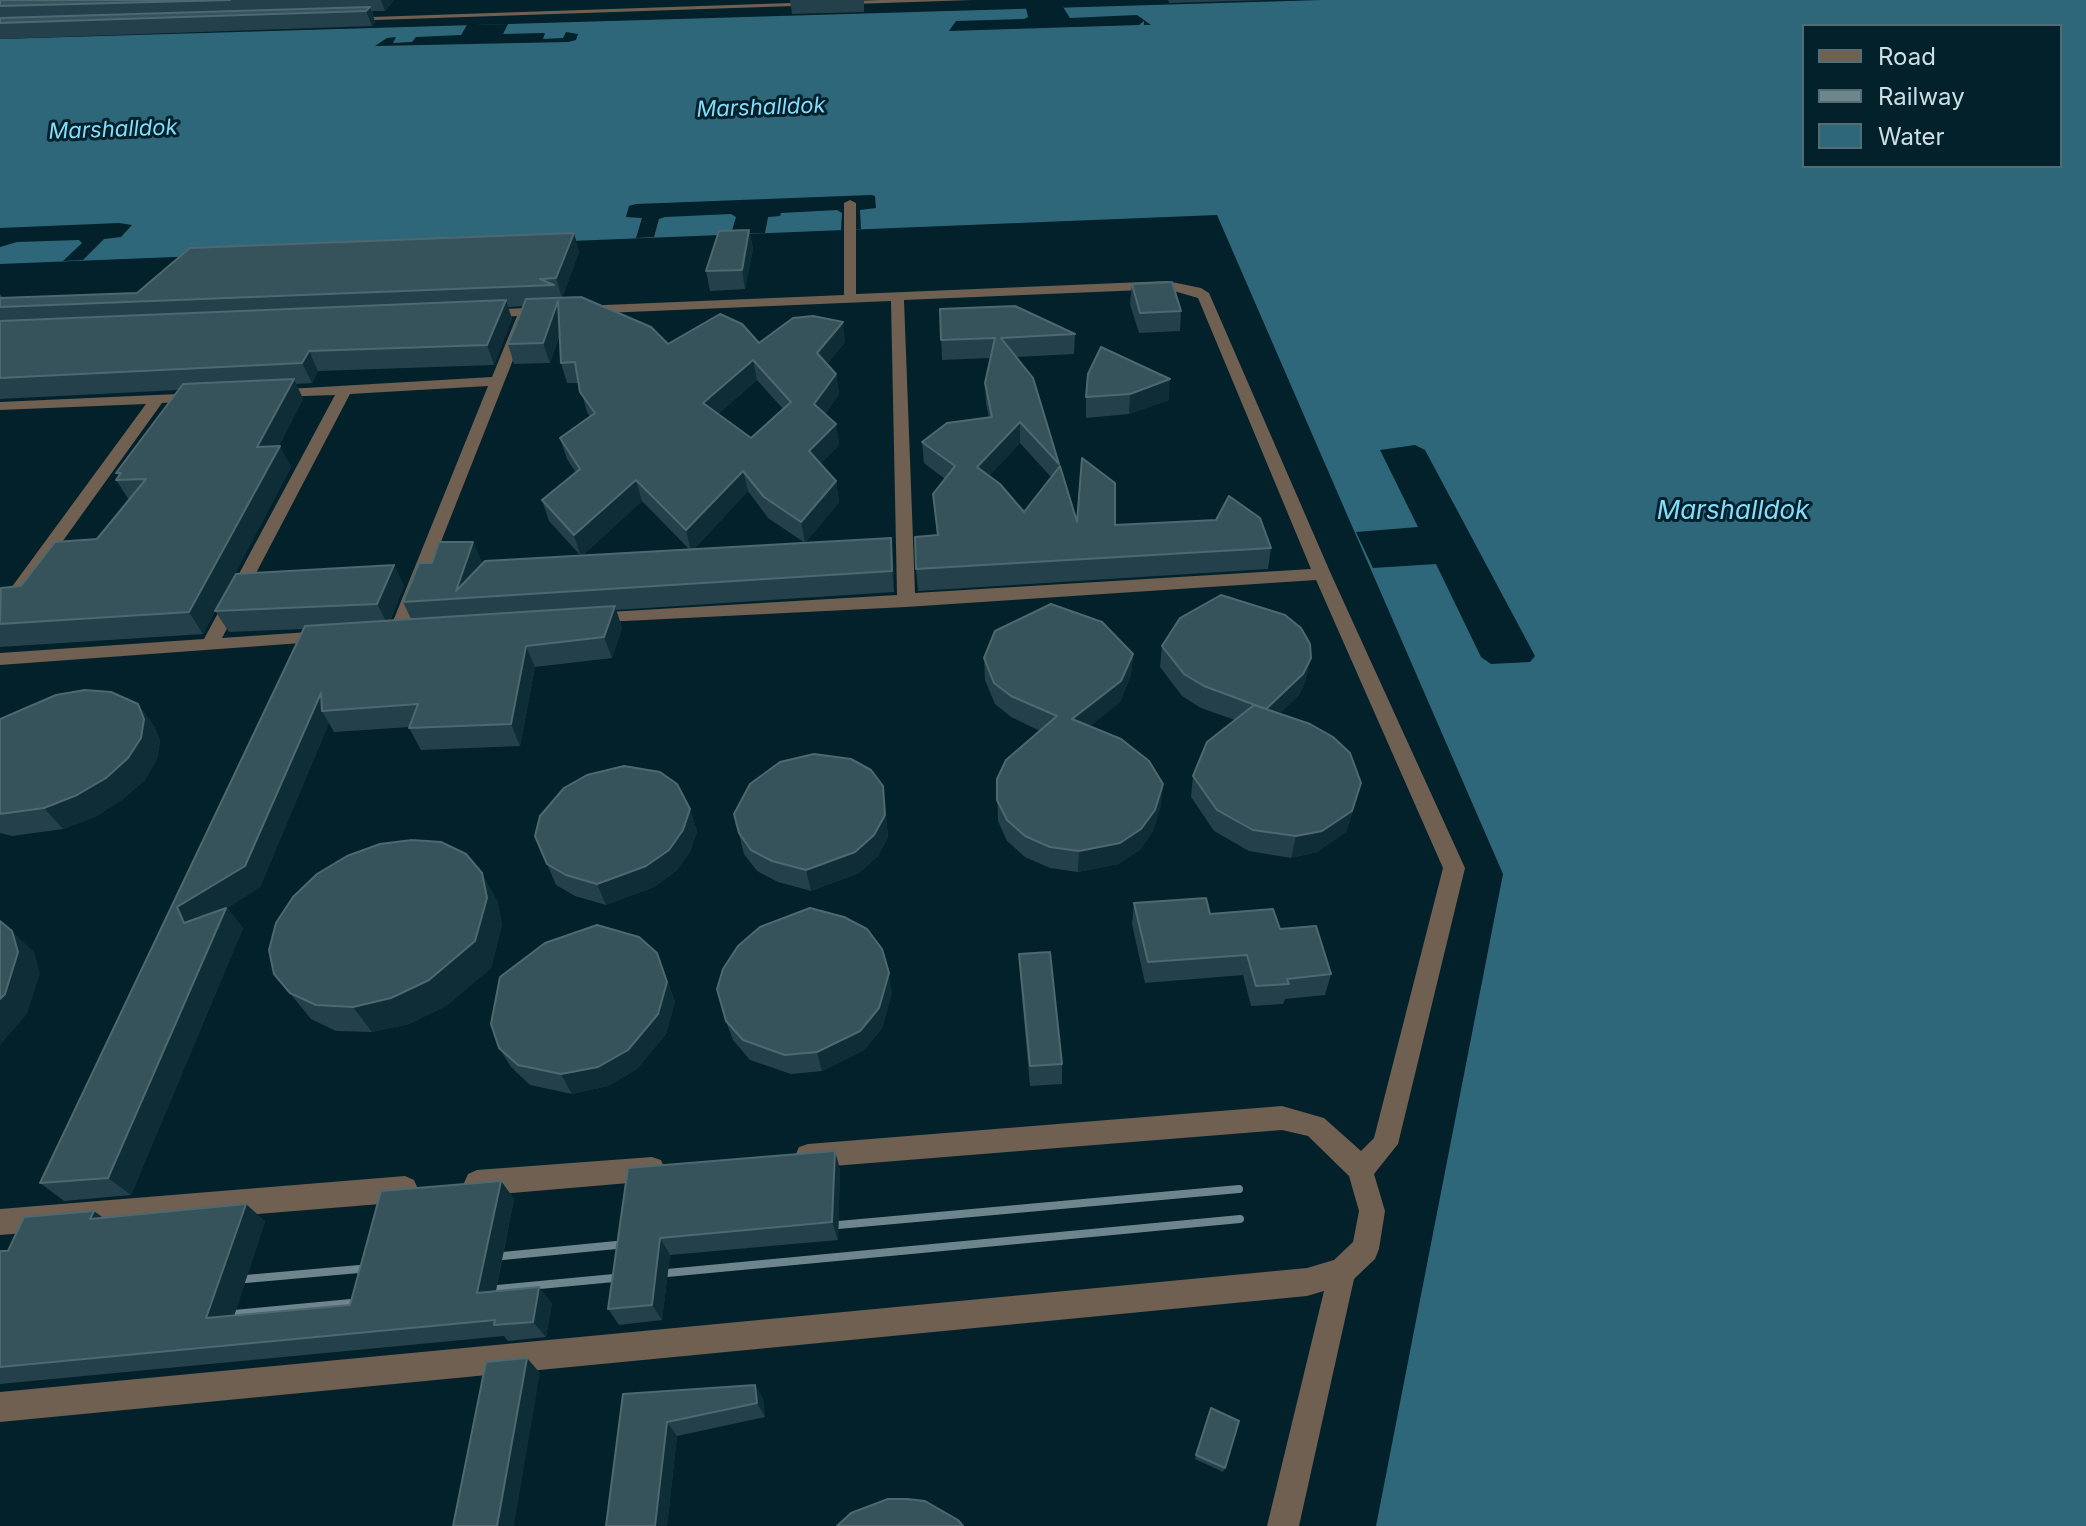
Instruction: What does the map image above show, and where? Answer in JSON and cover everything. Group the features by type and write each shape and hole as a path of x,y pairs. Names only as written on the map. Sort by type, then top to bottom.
{"lane":[{"path":"340,18 969,0"},
{"path":"850,203 850,298"},
{"path":"571,310 1167,285 1196,291 1204,296 1322,574 1454,868 1385,1144 1360,1170"},
{"path":"897,296 906,601"},
{"path":"398,631 498,381 533,312 461,315"},
{"path":"252,394 498,381"},
{"path":"209,646 345,390"},
{"path":"0,406 221,396"},
{"path":"0,616 158,398"},
{"path":"573,621 1322,574"},
{"path":"0,659 351,635"},
{"path":"779,1159 1282,1118 1315,1126 1342,1149 1360,1170 1372,1211 1365,1249 1342,1272 1283,1526"},
{"path":"0,1222 683,1166"},
{"path":"0,1407 1291,1283 1342,1272"}],"water":[{"name":"Marshalldok","path":"1322,0 2086,0 2086,1526 1376,1526 1503,874 1217,215 0,264 0,39"}],"pier":[{"path":"1063,7 1070,18 1137,15 1151,25 1144,25 1144,21 1139,25 949,31 956,21 1024,19 1028,17 1026,8"},
{"path":"508,24 503,34 545,33 543,39 563,38 566,32 578,34 576,40 568,42 375,46 387,38 396,37 393,43 412,42 416,37 461,35 467,25"},
{"path":"875,196 876,208 860,210 861,229 841,230 842,213 837,210 781,213 780,216 768,217 765,233 731,234 736,217 731,214 665,217 659,219 654,237 636,238 642,218 626,217 629,206 636,204"},
{"path":"132,225 121,237 104,239 83,260 63,261 82,243 79,240 17,242 0,247 0,228"},
{"path":"1415,445 1425,450 1535,656 1530,662 1491,664 1481,657 1436,564 1373,568 1356,532 1418,527 1380,450"}],"building":[{"path":"0,0 230,0 0,6"},
{"path":"370,7 366,11 0,23 0,18"},
{"path":"749,230 742,270 706,271 719,231"},
{"path":"574,233 556,278 540,279 554,285 0,307 0,298 137,293 190,248"},
{"path":"1172,282 1181,311 1140,313 1132,284"},
{"path":"581,297 651,327 668,344 720,314 742,324 759,343 793,318 813,316 843,322 817,353 836,374 814,404 836,424 809,451 836,481 801,522 764,497 743,471 686,530 636,480 574,535 542,500 580,469 560,438 595,413 580,392 575,362 561,363 558,301 543,343 508,344 526,299","holes":["753,360 791,402 751,438 703,403"]},
{"path":"506,300 487,345 309,351 302,363 0,378 0,321"},
{"path":"1015,306 1075,334 1001,338 1033,378 1059,464 1020,422 977,467 1000,484 1024,512 1060,466 1077,522 1082,458 1115,483 1115,525 1216,520 1229,496 1260,518 1271,548 916,569 915,537 938,535 933,494 955,466 922,442 947,423 992,417 985,383 995,338 941,340 940,309"},
{"path":"1101,347 1170,379 1130,394 1086,397 1088,374"},
{"path":"294,379 257,447 280,446 189,612 0,624 1,588 21,586 55,542 97,539 146,479 116,480 121,473 116,473 183,384"},
{"path":"891,538 892,571 403,602 419,563 432,563 439,542 473,542 456,591 485,561"},
{"path":"394,565 377,604 215,611 236,574"},
{"path":"1221,595 1285,615 1301,628 1310,644 1311,658 1303,674 1266,709 1204,686 1184,674 1162,646 1180,618"},
{"path":"1051,604 1102,622 1133,654 1121,681 1072,719 1121,739 1149,761 1163,784 1155,810 1141,829 1120,843 1079,851 1050,847 1025,836 1007,820 997,800 997,779 1006,760 1057,716 1011,696 994,683 984,658 995,631"},
{"path":"615,606 604,637 526,646 511,724 409,728 418,704 322,711 321,693 245,866 177,907 184,923 226,908 108,1178 40,1183 305,626"},
{"path":"85,690 111,692 138,704 144,719 141,738 128,758 106,778 77,795 44,808 0,814 0,719 56,695"},
{"path":"1254,705 1310,724 1333,737 1350,753 1361,783 1352,811 1322,831 1296,836 1253,830 1217,810 1193,776 1207,742"},
{"path":"814,754 851,759 871,770 883,786 885,815 874,835 855,852 806,870 772,861 751,850 739,833 734,814 750,784 780,762"},
{"path":"624,766 660,772 677,784 690,809 683,830 669,850 646,866 597,884 566,875 547,864 535,836 540,816 564,788 587,775"},
{"path":"412,840 441,842 466,854 482,873 487,898 475,941 429,980 391,998 353,1007 316,1005 290,993 274,974 269,950 276,923 293,897 317,874 347,856 380,844"},
{"path":"1206,898 1210,914 1273,909 1280,929 1316,926 1331,974 1287,979 1289,984 1256,986 1247,955 1148,962 1134,903"},
{"path":"810,908 844,917 867,929 882,949 889,973 879,1008 860,1031 817,1052 785,1055 743,1040 726,1021 717,989 723,969 738,946 760,927"},
{"path":"0,921 12,931 18,952 5,994 0,999"},
{"path":"597,925 639,937 657,953 667,982 658,1014 628,1050 598,1067 561,1074 518,1065 499,1048 491,1024 500,977 545,943"},
{"path":"1050,952 1062,1064 1030,1066 1019,954"},
{"path":"835,1151 832,1222 660,1238 652,1305 608,1309 628,1168"},
{"path":"501,1181 477,1293 539,1287 533,1322 494,1325 495,1320 0,1367 0,1251 8,1251 24,1217 94,1211 90,1219 246,1204 206,1318 350,1305 381,1191"},
{"path":"527,1358 497,1526 453,1526 486,1362"},
{"path":"755,1385 757,1403 667,1422 655,1526 606,1526 623,1394"},
{"path":"1211,1408 1239,1421 1225,1468 1196,1455"},
{"path":"888,1499 925,1501 963,1526 837,1526 851,1513"}],"railway":[{"path":"816,1227 1239,1189"},
{"path":"476,1291 1240,1219"},
{"path":"482,1258 637,1243"},
{"path":"223,1281 382,1267"},
{"path":"213,1316 372,1301"}]}
